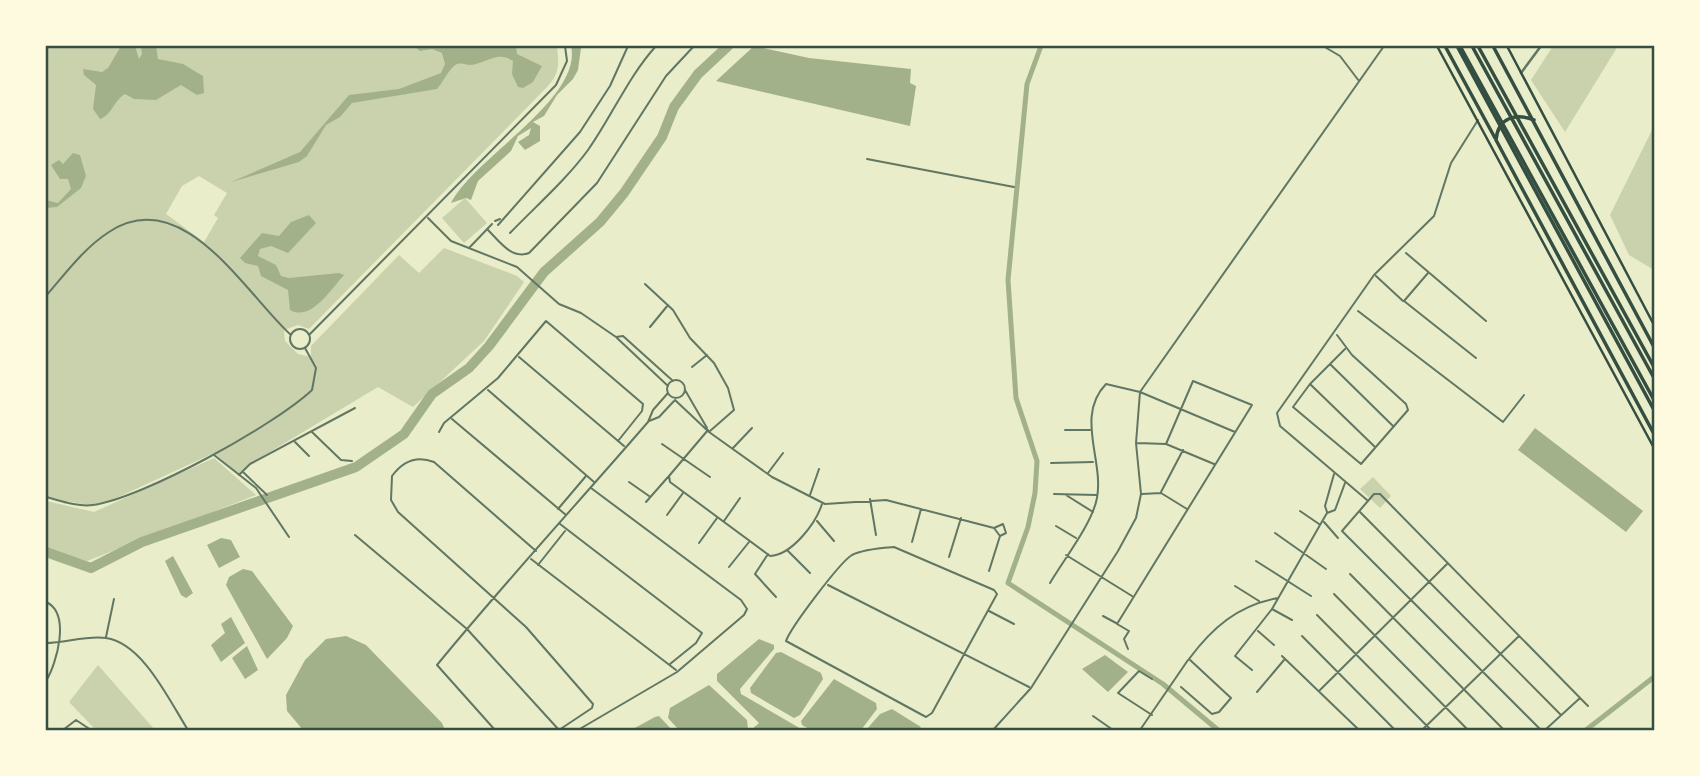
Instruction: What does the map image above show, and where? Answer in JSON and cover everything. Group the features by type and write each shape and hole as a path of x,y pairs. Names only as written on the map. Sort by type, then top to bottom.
{"highway":[{"path":"1445,46 1654,433"},
{"path":"1459,46 1654,400"},
{"path":"1459,46 1654,410"},
{"path":"1472,46 1654,378"},
{"path":"1478,46 1654,367"},
{"path":"1493,46 1654,346"},
{"path":"1496,140 1498,127 1506,120 1519,116 1534,120"}],"main road":[{"path":"1437,46 1623,395 1654,448"},
{"path":"1507,46 1654,325"}],"street":[{"path":"305,348 309,344 309,335 428,218 560,80 567,61 565,46"},
{"path":"467,250 502,218 576,139 610,86 628,46"},
{"path":"510,233 577,164 604,125 640,63 656,46"},
{"path":"491,226 513,254 521,256 529,253 597,183 666,76 694,46"},
{"path":"1323,46 1340,55 1360,82"},
{"path":"993,730 1031,688 1128,533 1141,494 1136,443 1140,392 1384,46"},
{"path":"1521,73 1541,46"},
{"path":"1368,501 1277,423 1277,413 1290,392 1336,334 1374,275 1434,216 1451,163 1478,120"},
{"path":"867,159 1014,187"},
{"path":"428,218 451,241 525,273 558,304 581,313 616,337 618,342 668,386"},
{"path":"491,226 497,226 502,218"},
{"path":"46,296 107,233 141,220 177,225 204,243 291,335 293,346 305,348"},
{"path":"1406,253 1486,321"},
{"path":"1404,301 1428,273"},
{"path":"1374,275 1476,358"},
{"path":"645,284 668,305 690,338 708,355 728,388 734,410 708,431 646,502"},
{"path":"650,327 668,305"},
{"path":"1358,311 1503,422 1524,395"},
{"path":"439,432 487,389 518,356 541,324 548,322 643,404 642,411 618,440"},
{"path":"291,335 302,329 309,335"},
{"path":"1336,334 1346,348 1406,404 1408,410 1364,463 1358,462 1298,414 1292,405 1346,348"},
{"path":"616,337 623,336 673,381 680,381 708,431"},
{"path":"46,497 84,506 95,505 132,492 214,454 312,390 316,368 305,348"},
{"path":"692,367 708,355"},
{"path":"518,356 626,447"},
{"path":"1330,365 1394,427"},
{"path":"495,730 437,665 492,596 530,559 648,422 673,381"},
{"path":"1117,624 1236,433 1251,403 1198,381 1192,382 1166,444"},
{"path":"1050,583 1093,512 1098,495 1091,430 1093,405 1106,384 1140,392 1236,433"},
{"path":"1310,384 1376,448"},
{"path":"487,389 594,482"},
{"path":"648,422 659,417 685,390"},
{"path":"1290,392 1297,398"},
{"path":"668,393 708,431 767,474 822,503 870,499 961,518 994,528 1000,536"},
{"path":"239,475 250,464 355,408"},
{"path":"452,419 566,516"},
{"path":"732,448 752,428"},
{"path":"1065,430 1091,430"},
{"path":"311,432 341,460 352,461"},
{"path":"294,441 309,456"},
{"path":"1136,443 1166,444 1215,465"},
{"path":"662,444 710,477"},
{"path":"1161,493 1184,450"},
{"path":"767,474 783,453"},
{"path":"214,454 262,495 289,537"},
{"path":"355,535 467,629 559,730 592,708 593,704 526,627 398,512 389,488 399,467 423,458 434,462 536,551"},
{"path":"1051,463 1094,462"},
{"path":"810,496 819,469"},
{"path":"242,471 267,495"},
{"path":"1252,670 1235,656 1272,609 1323,521 1327,513 1325,506 1334,473"},
{"path":"558,509 587,476"},
{"path":"669,476 670,482 768,554 776,555 786,549 817,520 822,503"},
{"path":"629,482 650,497"},
{"path":"1327,513 1335,510 1346,482"},
{"path":"578,730 677,672 744,615 745,605 590,487"},
{"path":"667,515 684,492"},
{"path":"1141,494 1161,493 1188,510"},
{"path":"1054,494 1098,495"},
{"path":"1065,494 1093,512"},
{"path":"1541,730 1342,531 1342,527 1374,494 1380,494 1588,706"},
{"path":"724,522 740,498"},
{"path":"870,499 876,535"},
{"path":"912,542 921,509"},
{"path":"1300,511 1320,525"},
{"path":"1359,511 1561,715"},
{"path":"699,543 717,517"},
{"path":"949,557 961,518"},
{"path":"817,520 834,541"},
{"path":"1323,521 1338,538"},
{"path":"559,523 702,633 696,643 670,664"},
{"path":"989,571 1000,536 1006,533 1005,526 998,524 994,528"},
{"path":"1056,526 1076,539"},
{"path":"537,566 566,530"},
{"path":"1275,533 1326,569"},
{"path":"729,567 750,541"},
{"path":"897,547 994,590 996,596 932,713 924,717 787,642 786,638 809,604 827,585 843,562 853,554 897,547"},
{"path":"786,549 810,573"},
{"path":"768,554 755,574 776,597"},
{"path":"1066,555 1133,596"},
{"path":"530,559 677,672"},
{"path":"1256,561 1311,596"},
{"path":"1320,690 1448,564"},
{"path":"1350,575 1504,730"},
{"path":"827,585 1031,688"},
{"path":"1235,586 1260,601"},
{"path":"1334,594 1468,730"},
{"path":"1140,730 1211,632 1230,616 1260,601 1278,598"},
{"path":"106,638 114,599"},
{"path":"46,602 58,615 58,643 53,667 46,681"},
{"path":"1272,609 1292,620"},
{"path":"988,610 1014,624"},
{"path":"1317,615 1431,730"},
{"path":"1103,616 1129,631 1124,639 1128,649"},
{"path":"1257,630 1274,645"},
{"path":"1422,730 1519,635"},
{"path":"1302,636 1395,730"},
{"path":"46,643 106,638 126,645 141,659 188,730"},
{"path":"1257,692 1284,657 1359,730"},
{"path":"1181,687 1215,715 1231,698 1189,660"},
{"path":"1152,679 1139,671 1118,693 1152,715"},
{"path":"1545,730 1580,697"},
{"path":"1093,716 1113,730"},
{"path":"63,730 76,720 91,730"}],"shaded area":[{"path":"46,46 557,46 558,68 548,86 309,329 298,325 284,330 285,341 298,354 311,357 311,346 399,255 419,273 444,248 517,276 524,282 484,341 413,407 378,387 250,464 239,475 214,453 112,500 88,505 46,497","holes":["199,176 227,193 214,215 218,218 204,242 166,214 182,186"]},
{"path":"121,46 135,46 139,59 142,54 141,46 156,46 158,59 183,64 203,76 204,93 197,95 181,85 156,100 134,99 125,94 100,119 93,109 96,85 84,75 83,69 102,72 108,68"},
{"path":"414,46 516,46 517,54 542,66 533,82 523,88 518,87 512,74 513,61 507,58 496,57 470,65 458,64 437,89 352,103 340,117 326,125 307,156 299,162 231,182 300,152 349,95 399,89 441,73 445,64 442,53 432,49 420,51"},
{"path":"571,46 581,48 578,70 544,116 533,122 540,126 540,141 525,150 518,142 529,135 531,128 518,136 511,151 478,181 471,200 466,198 451,203 463,186 524,128 560,87 570,66"},
{"path":"754,46 809,58 911,69 910,83 916,86 910,126 716,81"},
{"path":"1553,46 1618,46 1565,132 1531,80"},
{"path":"1654,126 1654,270 1629,255 1610,215"},
{"path":"73,153 80,155 86,176 81,188 57,207 46,208 46,200 58,203 71,189 68,179 60,179 51,165 59,160 63,164"},
{"path":"465,198 487,223 464,243 442,218"},
{"path":"309,215 316,223 288,253 271,246 260,249 258,256 276,265 281,276 289,278 339,273 344,275 313,308 298,313 290,310 288,290 261,276 258,266 245,263 240,258 262,233 279,236 291,222"},
{"path":"1535,428 1643,511 1626,532 1518,450"},
{"path":"214,458 256,495 87,561 46,549 46,501 94,512"},
{"path":"1373,477 1391,496 1380,508 1360,489"},
{"path":"221,538 231,540 240,557 219,568 207,545"},
{"path":"173,556 193,593 186,598 181,595 165,561"},
{"path":"243,569 252,571 293,626 287,638 267,659 226,585 229,577"},
{"path":"231,617 245,643 221,662 211,645 225,633 221,624"},
{"path":"346,636 366,645 442,723 445,730 303,730 287,711 286,695 305,660 326,639"},
{"path":"759,639 774,645 774,649 740,689 741,694 803,730 751,730 759,723 717,681 717,674"},
{"path":"247,646 258,670 245,679 232,658"},
{"path":"781,652 821,673 823,679 800,715 794,718 751,693 750,688 776,653"},
{"path":"1105,655 1128,672 1108,692 1082,669"},
{"path":"98,665 155,730 96,730 69,702"},
{"path":"834,679 876,703 877,709 861,730 811,730 802,725 801,721"},
{"path":"709,685 747,720 748,729 679,730 668,718 670,708"},
{"path":"892,709 921,727 918,730 866,730 880,714"},
{"path":"659,716 672,730 631,730 655,717"}],"waterway":[{"path":"46,552 91,568 142,542 356,467 404,434 432,394 469,368 489,346 544,272 600,222 624,193 662,137 674,107 698,74 728,46"},
{"path":"1041,46 1027,84 1008,280 1016,398 1037,461 1035,493 1028,527 1008,583 1163,684 1218,730"},
{"path":"1586,730 1654,677"}]}
